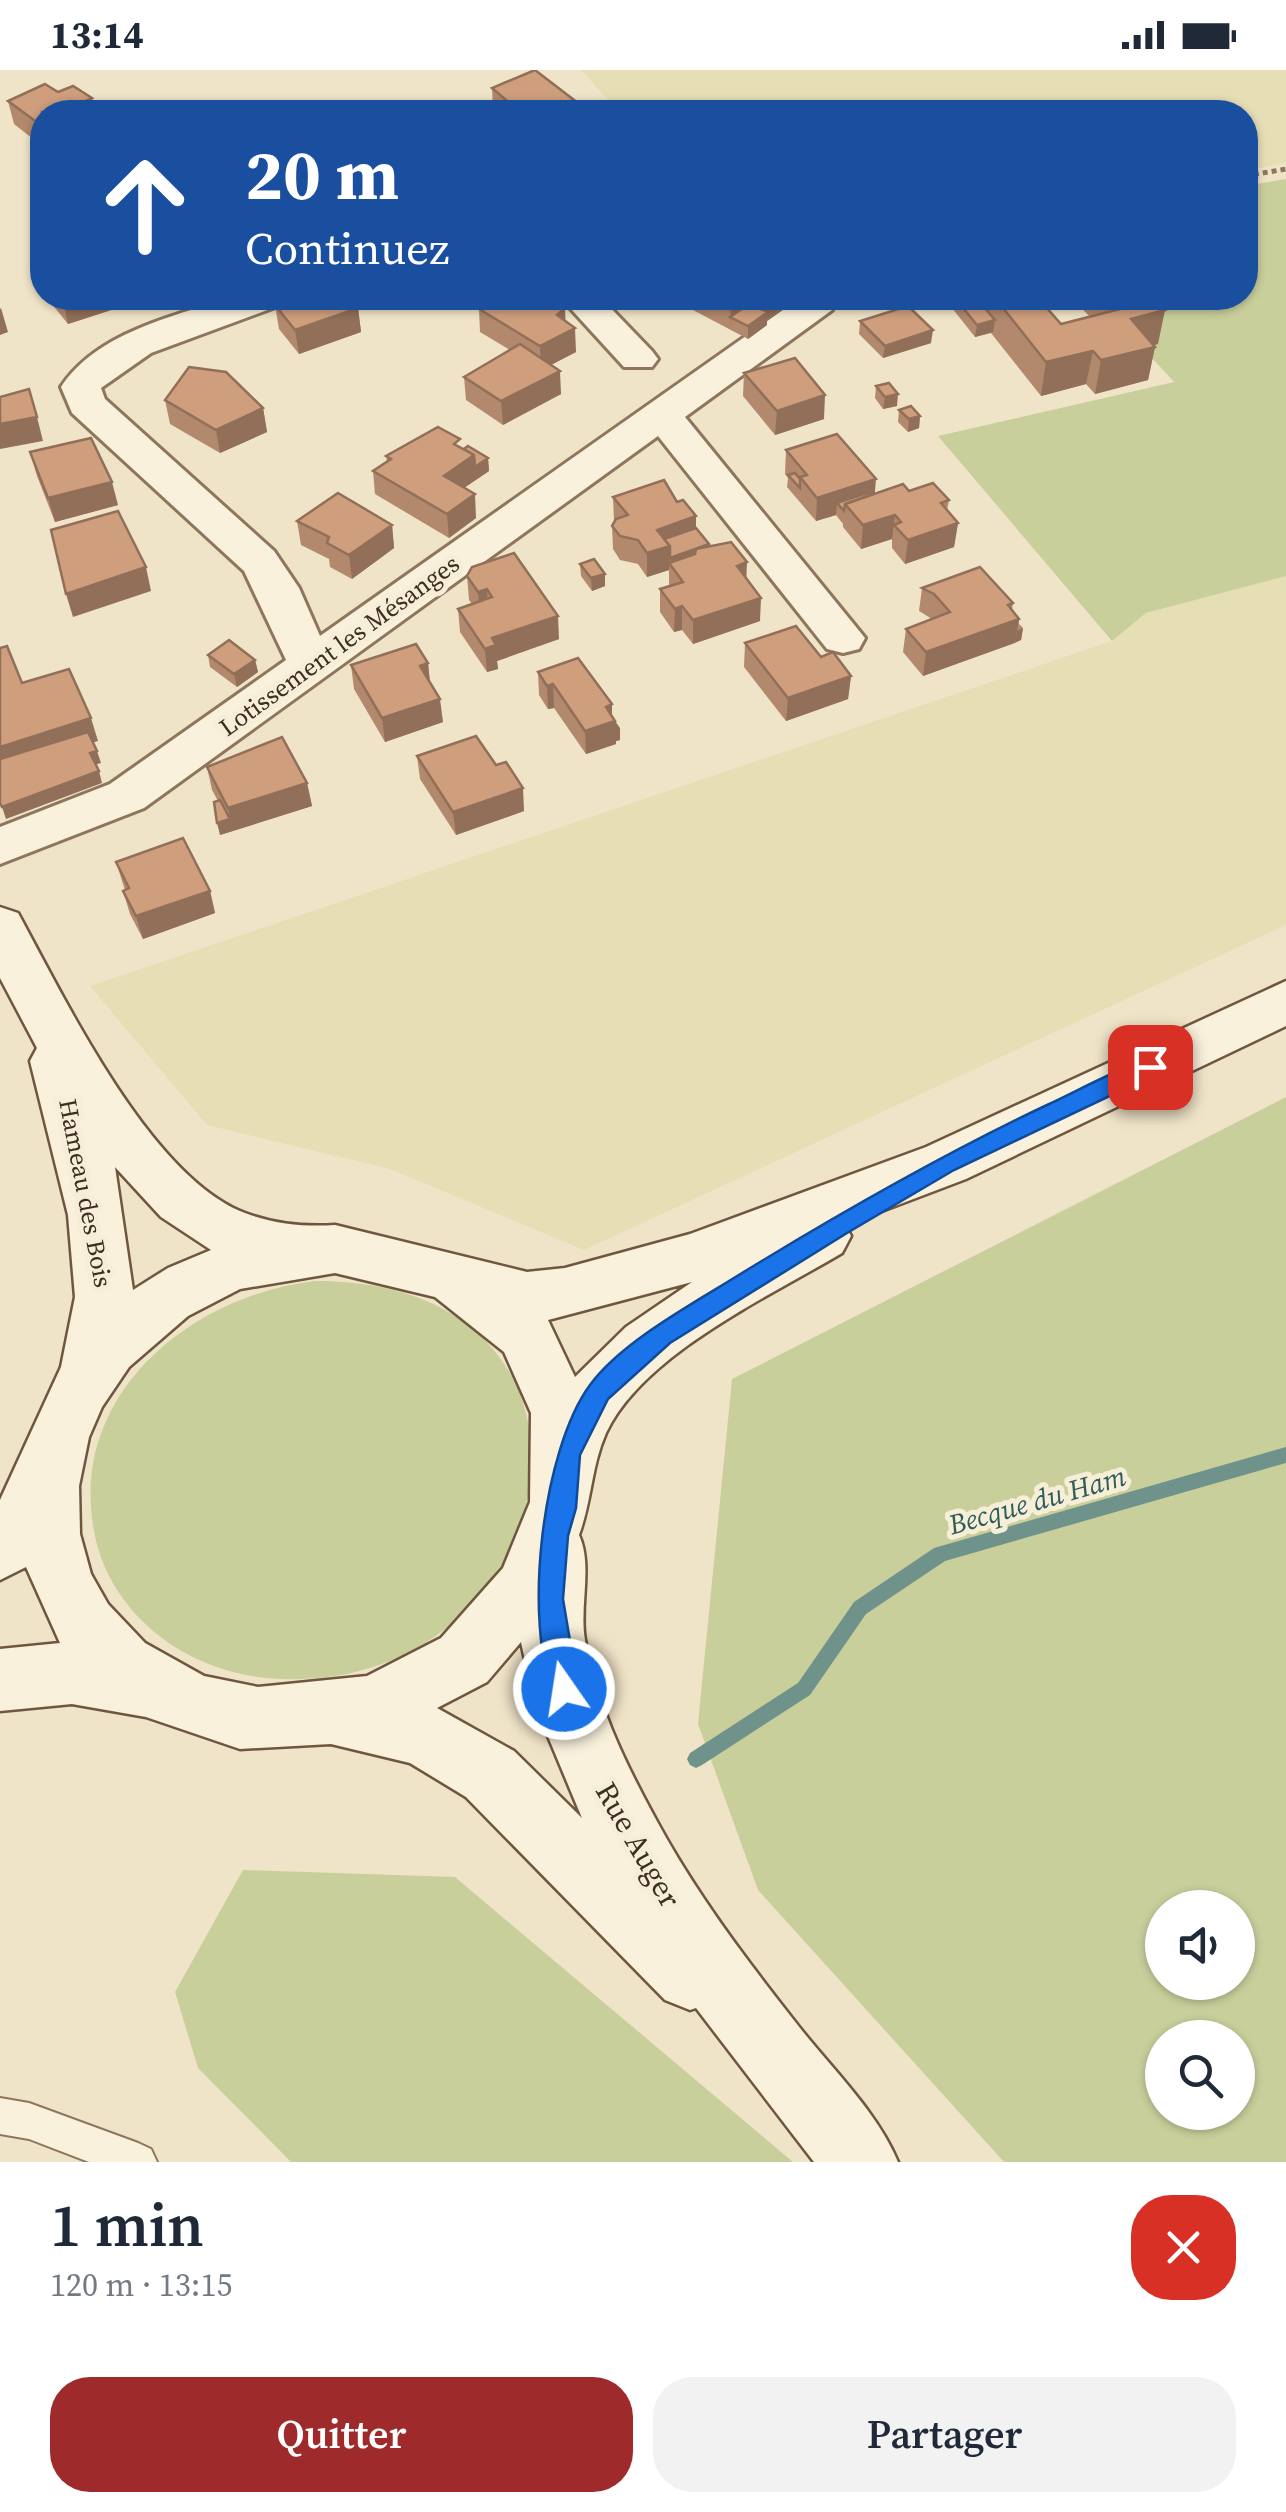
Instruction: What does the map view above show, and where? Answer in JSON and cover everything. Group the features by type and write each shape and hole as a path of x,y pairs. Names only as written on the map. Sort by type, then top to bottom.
{"main road":[{"name":"Hameau des Bois","path":"0,926 41,1010 72,1107 102,1255 107,1297 104,1330 87,1375"},
{"path":"0,1551 37,1495 71,1402 87,1375 124,1331 196,1281 250,1260 307,1250 390,1255 494,1294 526,1296 610,1283 813,1216 946,1163 1286,1002"},
{"name":"Hameau des Bois","path":"41,1010 159,1180 188,1208 216,1226 249,1238 307,1250"},
{"path":"567,1454 599,1391 662,1336 946,1163"},
{"path":"0,1680 72,1673 160,1690 224,1714 258,1719 329,1715 396,1697 458,1663 508,1618 543,1564 565,1495 567,1454 559,1403 538,1356 506,1316 464,1284"},
{"path":"50,1459 46,1489 48,1534 71,1604 108,1653 160,1690"},
{"name":"Rue Auger","path":"555,1536 550,1599 554,1643 584,1748 613,1811 663,1894 784,2069 861,2162"},
{"name":"Rue Auger","path":"329,1715 422,1731 490,1774 784,2069"}],"street":[{"path":"233,310 132,349 90,372 80,387 86,404 259,560 277,588 311,666"},
{"path":"591,310 638,360"},
{"name":"Lotissement les Mésanges","path":"0,846 128,796 808,310"},
{"path":"660,413 843,638"}],"lane":[{"path":"0,2116 29,2120 138,2162"}],"path":[{"path":"1258,174 1286,169"}],"shaded area":[{"path":"581,70 1286,70 1286,163 1258,168 1258,100 608,100"},
{"path":"1286,576 1286,925 584,1250 390,1169 207,1125 90,986 1112,641 1146,613"}],"green space":[{"path":"1286,179 1286,576 1146,613 1112,641 938,436 1174,382 1108,310 1258,310 1258,184"},
{"path":"1286,1097 1286,2162 1004,2162 758,1890 698,1724 732,1379"},
{"path":"315,1281 420,1298 489,1344 525,1409 530,1483 506,1557 455,1621 380,1665 282,1679 250,1676 219,1668 175,1647 126,1602 108,1574 96,1542 92,1477 102,1432 122,1393 150,1358 186,1329 226,1306 270,1290"},
{"path":"243,1870 455,1877 793,2162 291,2162 198,2068 175,1992"}],"building":[{"path":"535,70 574,100 506,100 492,88"},
{"path":"45,84 58,92 73,86 92,98 30,100 30,117 8,101"},
{"path":"279,310 352,310 295,330"},
{"path":"481,310 563,310 557,315 575,328 540,346"},
{"path":"740,310 768,312 748,326 730,317"},
{"path":"895,310 912,310 933,330 885,346 860,321"},
{"path":"965,310 986,310 995,320 977,325"},
{"path":"1005,310 1049,310 1061,324 1116,310 1165,310 1131,319 1155,347 1101,360 1093,351 1046,362"},
{"path":"520,344 560,371 501,401 464,377"},
{"path":"795,358 825,395 777,411 744,373"},
{"path":"189,367 226,372 263,408 216,430 165,400"},
{"path":"889,383 898,394 885,397 876,386"},
{"path":"29,389 37,417 0,424 0,397"},
{"path":"911,406 920,416 909,419 899,410"},
{"path":"438,427 460,439 454,444 474,455 444,476 475,494 447,514 373,471 391,459 386,456"},
{"path":"837,434 876,479 817,498 800,477 807,475 786,450"},
{"path":"91,438 112,482 48,498 30,452"},
{"path":"468,446 488,458 475,467 474,455 464,449"},
{"path":"795,473 800,479 800,488 788,475"},
{"path":"664,480 677,502 683,500 696,516 657,530 670,546 647,553 638,540 620,536 612,526 616,519 628,515 613,497"},
{"path":"933,483 949,500 941,503 958,523 908,540 894,525 901,522 895,515 863,525 845,504 903,484 909,491"},
{"path":"338,493 392,525 349,555 327,543 329,537 297,521"},
{"path":"870,495 845,504 844,511 837,503"},
{"path":"118,511 146,567 66,594 51,530"},
{"path":"696,528 709,544 670,558 670,546 664,539"},
{"path":"731,542 747,562 737,566 761,598 693,620 682,606 675,609 660,589 683,582 669,563 695,554 696,549"},
{"path":"514,553 558,616 492,638 496,645 485,649 458,609 492,597 487,589 478,592 467,576 472,567"},
{"path":"594,559 605,574 591,578 580,564"},
{"path":"980,567 1013,603 1008,605 1019,619 926,652 906,629 950,612 934,594 922,588"},
{"path":"796,626 821,657 833,652 851,676 788,698 745,643"},
{"path":"229,640 255,660 234,674 208,655"},
{"path":"416,644 428,663 420,666 440,699 382,718 351,665"},
{"path":"7,646 22,683 69,669 91,718 0,747 0,648"},
{"path":"578,658 612,704 606,707 615,721 585,731 553,684 547,686 538,672"},
{"path":"88,732 97,751 90,753 99,771 2,807 0,759"},
{"path":"476,736 496,765 506,762 523,788 453,812 417,756"},
{"path":"282,737 307,783 228,808 207,767"},
{"path":"220,800 230,819 217,823 214,802"},
{"path":"183,838 210,891 136,916 123,891 129,888 116,862"}],"waterway":[{"name":"Becque du Ham","path":"696,1759 804,1689 860,1608 940,1554 1286,1455"}],"route":[{"path":"564,1689 550,1599 555,1536 567,1482 567,1454 599,1391 662,1336 946,1163 1150,1067"}]}
